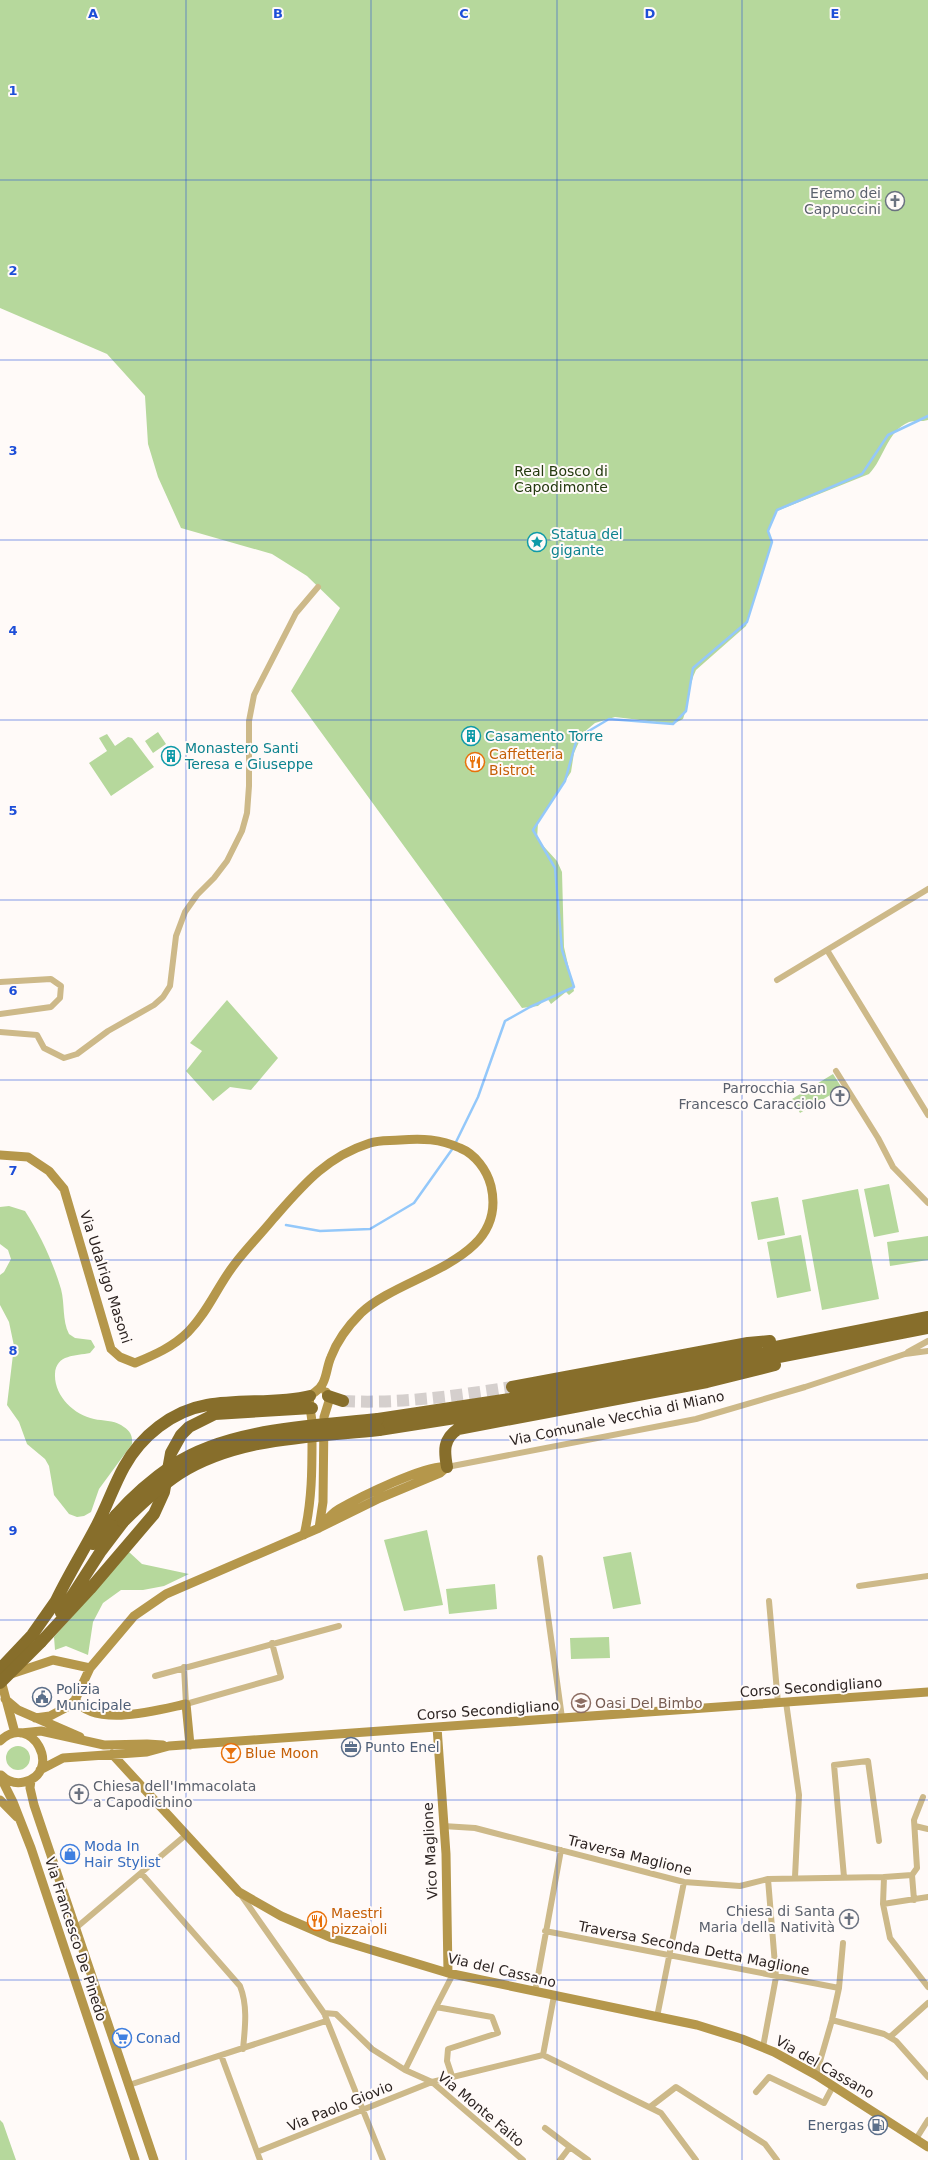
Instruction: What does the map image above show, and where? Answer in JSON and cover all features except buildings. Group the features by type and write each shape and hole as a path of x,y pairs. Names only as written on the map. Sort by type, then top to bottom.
{"highway":[{"path":"0,1677 54,1605 92,1545 116,1515 142,1487 174,1464 209,1446 247,1436 378,1424 513,1409 925,1323"},
{"path":"512,1387 748,1344 838,1340"},
{"path":"447,1467 444,1453 446,1441 450,1434 458,1429 722,1379 750,1372 838,1340"},
{"path":"54,1605 68,1575 98,1524 124,1467 140,1444 160,1426 185,1412 207,1405 314,1399 343,1401"},
{"path":"0,1677 41,1642 90,1589 154,1514 164,1492 172,1453 181,1435 189,1427 215,1414 314,1399"},
{"path":"41,1642 101,1551 124,1522 149,1496 179,1474 213,1457 250,1446 378,1424"}],"main road":[{"name":"Via Udalrigo Masoni","path":"0,1155 28,1157 49,1171 64,1189 112,1349 120,1357 135,1363 161,1352 187,1332 208,1307 233,1266 303,1184 324,1166 344,1154 371,1142 419,1138 447,1142 467,1150 484,1169 491,1187 492,1205 484,1232 473,1247 457,1259 384,1295 361,1313 336,1347 324,1382 314,1399 329,1404 326,1409 323,1502 319,1528"},
{"path":"314,1399 318,1411 326,1409"},
{"path":"304,1535 311,1501 314,1399"},
{"name":"Via Comunale Vecchia di Miano","path":"319,1528 338,1509 420,1472 441,1465 447,1467"},
{"name":"Via Comunale Vecchia di Miano","path":"75,1700 90,1668 134,1616 152,1602 166,1594 304,1535 380,1498 440,1473 447,1467"},
{"path":"311,1501 319,1528"},
{"path":"323,1502 327,1508 331,1510 338,1509"},
{"path":"18,1733 5,1699 0,1677 53,1660 90,1668"},
{"name":"Corso Secondigliano","path":"18,1733 41,1731 104,1745 147,1744 169,1746 928,1692"},
{"path":"5,1699 18,1710 94,1744"},
{"path":"35,1718 50,1716 58,1713 75,1700 79,1706 92,1712 127,1716 186,1704 190,1745"},
{"name":"Vico Maglione","path":"436,1727 451,1973"},
{"path":"0,1741 18,1733 32,1737 40,1746 43,1757 40,1770"},
{"name":"Corso Secondigliano","path":"31,1780 40,1770 62,1758 147,1752 169,1746"},
{"name":"Via del Cassano","path":"112,1754 239,1892 280,1916 332,1938 451,1973 717,2031 763,2047 816,2075 928,2147"},
{"path":"0,1775 10,1782 17,1783 31,1780"},
{"name":"Via Francesco De Pinedo","path":"0,1775 13,1802 31,1848 135,2160"},
{"name":"Via Francesco De Pinedo","path":"31,1780 30,1788 34,1805 77,1927 154,2160"},
{"path":"0,1800 19,1819"}],"street":[{"path":"0,1032 37,1035 44,1048 64,1058 77,1054 108,1031 154,1005 163,998 170,986 176,936 185,912 197,895 228,861 242,831 247,813 249,786 249,721 254,695 296,613 318,587"},
{"path":"777,980 928,889"},
{"path":"827,950 928,1115"},
{"path":"0,982 51,979 61,986 60,998 51,1007 0,1014"},
{"path":"836,1071 878,1138 893,1167 928,1203"},
{"path":"928,1342 928,1350"},
{"name":"Via Comunale Vecchia di Miano","path":"905,1354 928,1342"},
{"name":"Via Comunale Vecchia di Miano","path":"447,1467 696,1419 805,1387 905,1354 928,1350"},
{"path":"540,1558 562,1718"},
{"path":"858,1586 928,1576"},
{"path":"769,1601 782,1703 799,1795 795,1877"},
{"path":"155,1676 339,1626"},
{"path":"184,1667 186,1704 281,1677 272,1643"},
{"path":"844,1877 834,1765 868,1761 879,1841"},
{"path":"914,1900 912,1875 917,1868 914,1820 923,1797"},
{"name":"Traversa Maglione","path":"443,1826 475,1828 684,1882 740,1886 768,1879 795,1877 884,1877 912,1875"},
{"path":"915,1826 928,1829"},
{"path":"77,1927 187,1834"},
{"path":"535,1992 561,1850"},
{"path":"141,1873 240,1986 243,1993 246,2019 242,2049"},
{"path":"884,1877 883,1904 890,1938 928,1987"},
{"path":"763,2047 776,1977 768,1879"},
{"path":"656,2017 684,1882"},
{"path":"239,1892 324,2013 326,2021 364,2108 383,2160"},
{"path":"883,1904 928,1897"},
{"name":"Traversa Seconda Detta Maglione","path":"545,1931 839,1988"},
{"path":"816,2075 832,2020 839,1988 843,1943"},
{"path":"405,2070 451,1973"},
{"path":"554,1996 542,2055 661,2113 696,2160"},
{"path":"890,2037 928,2003"},
{"path":"436,2006 492,2017 498,2033 448,2049 448,2061 452,2076"},
{"name":"Via Monte Faito","path":"324,2013 336,2014 372,2050 405,2070 432,2082 523,2160"},
{"path":"832,2020 890,2037 896,2041 928,2077"},
{"path":"129,2085 326,2021"},
{"name":"Via Paolo Giovio","path":"257,2152 432,2082 542,2055"},
{"path":"221,2056 260,2160"},
{"path":"756,2092 769,2077 824,2103 833,2086"},
{"path":"650,2107 676,2087 765,2144 777,2160"},
{"path":"916,2139 928,2120"},
{"name":"Via Monte Faito","path":"545,2128 588,2160"},
{"path":"560,2160 570,2146"}],"green space":[{"name":"Real Bosco di Capodimonte","path":"0,0 928,0 928,420 911,421 902,426 891,438 869,474 777,511 768,531 772,542 746,626 696,670 691,682 683,719 673,724 615,717 595,723 583,733 574,753 571,772 538,823 537,839 557,861 562,872 564,947 574,991 569,995 566,992 551,1004 547,998 538,1006 522,1008 291,691 340,608 307,576 272,554 181,528 158,477 148,444 145,396 107,354 0,308"},
{"path":"158,732 166,744 153,753 145,741"},
{"path":"107,734 115,746 128,737 132,738 154,767 111,796 89,763 107,751 99,738"},
{"path":"227,1000 278,1058 251,1090 230,1087 213,1101 186,1071 202,1051 190,1043"},
{"path":"833,1074 842,1088 800,1113 792,1099"},
{"path":"889,1184 899,1232 874,1237 864,1189"},
{"path":"858,1189 879,1299 822,1310 802,1200"},
{"path":"778,1197 785,1235 758,1240 751,1202"},
{"path":"9,1206 25,1211 46,1248 61,1289 64,1318 69,1334 75,1338 91,1340 95,1347 90,1353 68,1357 59,1363 56,1367 55,1374 58,1390 67,1403 79,1413 94,1419 118,1423 128,1431 132,1438 132,1444 99,1489 91,1512 84,1516 77,1517 69,1514 54,1495 49,1466 45,1459 27,1444 19,1422 7,1405 14,1346 9,1322 0,1305 0,1275 4,1272 11,1259 8,1250 0,1244 0,1207"},
{"path":"801,1235 811,1291 777,1298 767,1242"},
{"path":"928,1236 928,1260 890,1266 887,1242"},
{"path":"427,1530 443,1605 404,1611 384,1540"},
{"path":"129,1552 142,1564 189,1574 164,1586 143,1590 121,1590 103,1603 93,1622 88,1655 66,1646 55,1650 54,1637"},
{"path":"631,1552 641,1604 613,1609 603,1557"},
{"path":"495,1584 497,1609 449,1614 446,1589"},
{"path":"609,1637 610,1658 571,1659 570,1638"},
{"path":"18,1746 26,1750 30,1758 26,1766 18,1770 10,1766 6,1758 10,1750"},
{"path":"0,2120 3,2123 16,2160 0,2160"}],"waterway":[{"path":"455,1144 478,1097 505,1021 530,1007 574,987 562,950 555,868 533,830 565,781 577,738 609,719 673,724 686,711 693,668 747,622 772,542 768,531 777,510 862,474 888,435 928,416"},
{"path":"286,1225 320,1231 370,1229 414,1203 453,1148"}],"tunnel":[{"path":"343,1401 364,1402 406,1400 449,1396 512,1387"}],"place":[{"name":"Eremo dei Cappuccini","path":"895,201"},
{"name":"Statua del gigante","path":"537,542"},
{"name":"Casamento Torre","path":"471,736"},
{"name":"Monastero Santi Teresa e Giuseppe","path":"171,756"},
{"name":"Caffetteria Bistrot","path":"475,762"},
{"name":"Parrocchia San Francesco Caracciolo","path":"840,1096"},
{"name":"Polizia Municipale","path":"42,1697"},
{"name":"Oasi Del Bimbo","path":"581,1703"},
{"name":"Punto Enel","path":"351,1747"},
{"name":"Blue Moon","path":"231,1753"},
{"name":"Chiesa dell'Immacolata a Capodichino","path":"79,1794"},
{"name":"Moda In Hair Stylist","path":"70,1854"},
{"name":"Chiesa di Santa Maria della Natività","path":"849,1919"},
{"name":"Maestri pizzaioli","path":"317,1921"},
{"name":"Conad","path":"122,2038"},
{"name":"Energas","path":"878,2125"}]}
